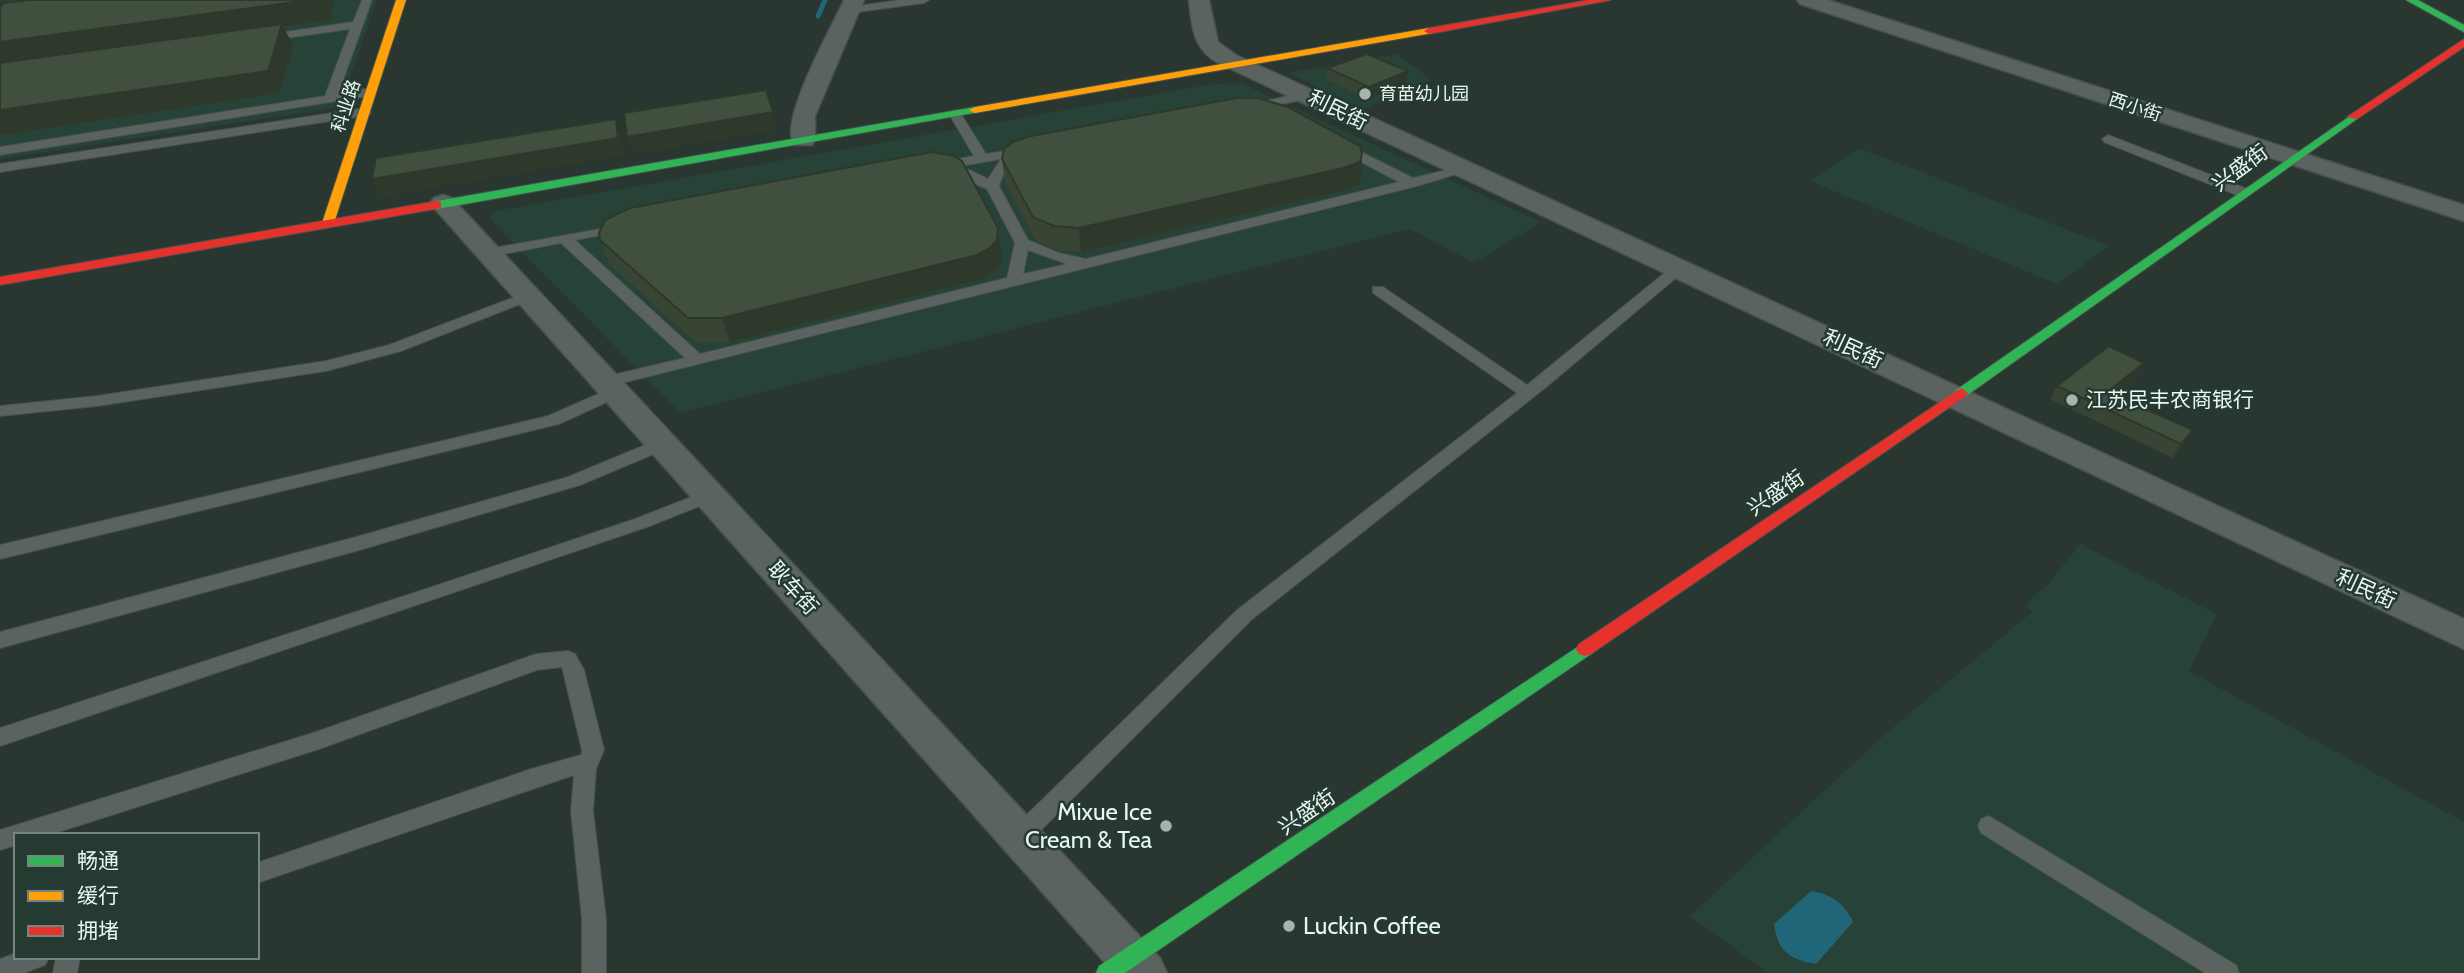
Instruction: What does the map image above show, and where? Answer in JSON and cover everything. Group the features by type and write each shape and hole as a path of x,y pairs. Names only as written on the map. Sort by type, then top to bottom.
{"street":[{"name":"科业路","path":"328,223 401,0"},
{"name":"利民街","path":"1199,0 1206,42 1217,57 1241,64 1463,170 2464,635"},
{"path":"0,281 1606,0"},
{"name":"西小街","path":"1807,0 2464,212"},
{"path":"2411,0 2464,29"},
{"path":"2436,0 2464,15"},
{"path":"803,140 803,116 852,5"},
{"name":"兴盛街","path":"1127,968 1956,397 2291,158 2464,42"},
{"name":"耿车街","path":"443,203 1019,836 1127,968"}],"lane":[{"path":"330,99 368,0"},
{"path":"852,5 925,0"},
{"path":"248,41 358,25"},
{"path":"0,151 371,92"},
{"path":"1232,110 1307,95"},
{"path":"1259,105 1283,117"},
{"path":"0,169 365,111"},
{"path":"955,114 982,158"},
{"path":"2108,139 2242,192"},
{"path":"1330,141 1412,183"},
{"path":"921,170 1041,147"},
{"path":"992,186 998,170 1013,152"},
{"path":"948,164 992,186 1022,243 1055,257 1087,263"},
{"path":"0,552 553,420 610,387 696,360 1463,170"},
{"path":"488,253 633,225"},
{"path":"564,238 696,360"},
{"path":"1014,281 1022,243"},
{"path":"1019,836 1244,614 1527,393 1678,269"},
{"path":"1378,290 1527,393"},
{"path":"0,411 97,401 326,366 395,348 528,296"},
{"path":"0,639 356,544 561,484 662,443"},
{"path":"0,737 439,593 641,523 709,495"},
{"path":"23,833 318,740 552,659 568,659 574,670 593,750 587,762 582,796 588,883 594,919 594,973"},
{"path":"259,872 587,762"},
{"path":"1989,826 2227,973"},
{"path":"0,970 31,959"}],"shaded area":[{"path":"0,0 377,0 340,107 0,159"},
{"name":"育苗幼儿园","path":"1397,54 1432,80 1363,109 1288,73"},
{"path":"1213,84 1243,84 1541,222 1474,263 1410,229 680,413 488,217 495,211"},
{"path":"1859,148 2109,246 2057,284 1810,181"},
{"path":"2080,544 2217,614 2189,671 2464,822 2464,973 1768,973 1690,916 1886,733 2032,612 2024,605 2047,585"}],"water":[{"path":"1811,891 1836,900 1853,922 1816,964 1786,953 1778,941 1774,924"}],"building":[{"path":"30,0 310,0 0,42 0,8 3,3"},
{"path":"282,24 268,71 0,110 0,63"},
{"path":"1367,54 1408,71 1369,87 1327,68"},
{"path":"766,90 773,112 627,137 624,113"},
{"path":"1237,98 1258,98 1288,107 1360,146 1360,162 1079,228 1054,226 1033,217 1002,159 1004,149 1013,142 1031,136"},
{"path":"616,119 618,138 372,179 376,158"},
{"path":"932,152 954,156 962,161 998,228 997,239 991,247 977,255 722,318 688,318 600,240 599,233 605,220 630,208"},
{"path":"2109,346 2144,363 2107,392 2193,430 2181,444 2057,386"}],"waterway":[{"path":"818,16 825,0"}],"traffic: fast":[{"path":"2411,0 2464,29"},
{"path":"437,205 975,110"},
{"path":"1961,393 2353,117"},
{"path":"1107,973 1585,649"}],"traffic: slow":[{"path":"328,223 401,0"},
{"path":"975,110 1429,31"}],"traffic: jam":[{"path":"1429,31 1606,0"},
{"path":"2353,117 2464,42"},
{"path":"0,281 437,205"},
{"path":"1585,649 1961,393"}],"place":[{"name":"育苗幼儿园","path":"1365,94"},
{"name":"江苏民丰农商银行","path":"2072,400"},
{"name":"Mixue Ice Cream & Tea","path":"1166,826"},
{"name":"Luckin Coffee","path":"1289,926"}]}
